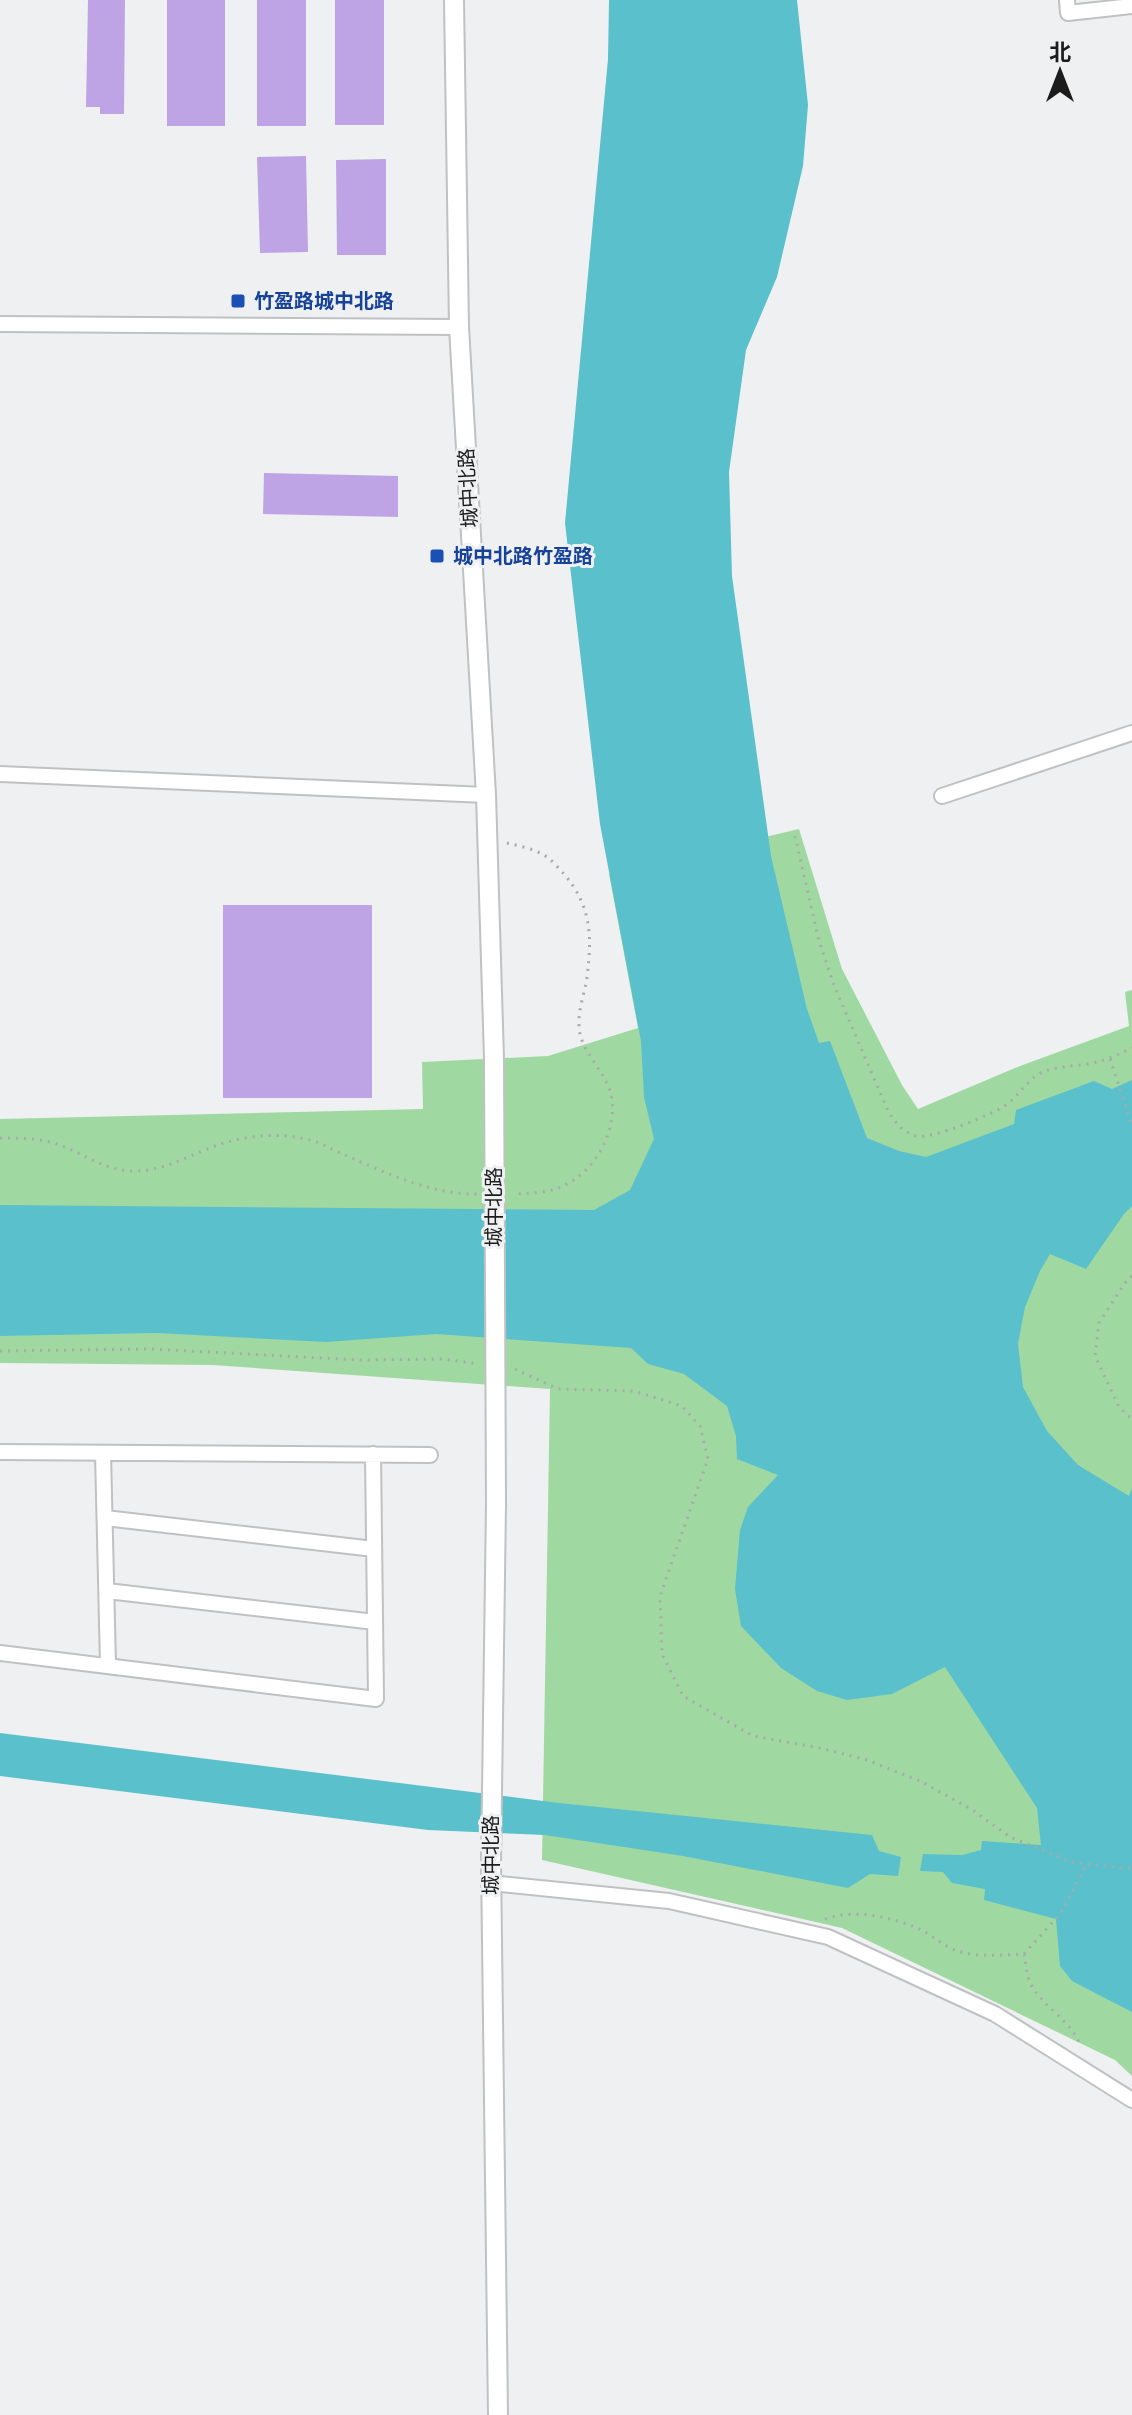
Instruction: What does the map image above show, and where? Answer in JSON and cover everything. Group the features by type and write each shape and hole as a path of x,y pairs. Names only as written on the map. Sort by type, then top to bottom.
{"street":[{"name":"城中北路","path":"454,0 459,327 486,795 494,1059 496,1504 491,1883 498,2415"},
{"path":"1067,0 1068,13 1132,6"},
{"path":"0,324 459,327"},
{"path":"942,796 1132,733"},
{"path":"0,774 486,795"},
{"path":"0,1452 430,1455"},
{"path":"103,1453 108,1665"},
{"path":"0,1653 376,1699 373,1454"},
{"path":"105,1518 374,1549"},
{"path":"107,1591 375,1622"},
{"path":"491,1883 669,1901 828,1937 995,2014 1132,2100"}],"path":[{"path":"795,836 819,941 835,988 889,1113 902,1130 920,1138 940,1133 990,1114 1008,1103 1040,1073 1110,1059 1132,1048"},
{"path":"487,838 548,857 567,878 585,907 591,938 579,1024 580,1037 611,1093 612,1114 607,1138 583,1174 566,1185 541,1193 510,1194"},
{"path":"1110,1059 1132,1125"},
{"path":"0,1138 30,1138 55,1144 104,1166 133,1171 163,1167 248,1137 307,1139 420,1185 479,1194"},
{"path":"1132,1276 1099,1323 1095,1356 1119,1407 1132,1419"},
{"path":"0,1351 151,1349 360,1360 443,1359 489,1366"},
{"path":"505,1368 520,1370 558,1389 634,1391 682,1406 700,1426 708,1459 660,1596 662,1654 683,1696 753,1736 867,1760 920,1781 971,1809 1010,1837 1072,1862 1132,1867"},
{"path":"824,1919 839,1914 874,1915 917,1928 955,1950 987,1956 1024,1954 1060,1914 1087,1864"},
{"path":"1024,1954 1030,1981 1045,2002 1075,2031 1090,2074"}],"green space":[{"path":"799,829 842,969 902,1085 918,1109 1020,1066 1129,1026 1125,992 1132,990 1132,2076 1115,2060 842,1928 542,1860 550,1389 213,1365 0,1363 0,1119 423,1109 422,1062 548,1056 638,1028 609,874"}],"water":[{"path":"609,0 797,0 808,105 803,166 777,277 746,350 729,472 732,576 771,856 807,1009 819,1043 830,1041 867,1138 899,1151 926,1157 1014,1124 1016,1110 1094,1081 1112,1089 1132,1080 1132,1206 1086,1269 1050,1254 1025,1307 1018,1344 1023,1387 1047,1431 1078,1465 1129,1496 1132,1488 1132,2012 1072,1981 1060,1966 1056,1919 984,1900 985,1889 952,1883 943,1872 920,1871 923,1854 962,1855 981,1850 982,1841 1041,1845 1037,1808 945,1667 892,1694 847,1700 817,1691 781,1668 741,1626 735,1589 740,1530 748,1507 778,1475 737,1459 736,1436 727,1406 684,1374 648,1364 631,1348 436,1334 326,1342 157,1333 0,1336 0,1205 594,1210 630,1190 654,1139 644,1097 641,1041 600,824 565,523 608,59"},
{"path":"0,1733 559,1803 872,1835 879,1851 901,1857 898,1876 870,1874 848,1888 683,1856 545,1835 428,1830 0,1776"}],"building":[{"path":"88,0 125,0 124,114 100,114 100,107 86,107"},
{"path":"167,0 225,0 225,126 167,126"},
{"path":"257,0 306,0 306,126 257,126"},
{"path":"335,0 384,0 384,125 335,125"},
{"path":"306,156 308,252 260,253 257,157"},
{"path":"386,159 386,255 337,255 336,160"},
{"path":"264,473 398,476 398,517 263,514"},
{"path":"223,905 372,905 372,1098 223,1098"}],"place":[{"name":"竹盈路城中北路","path":"238,301"},
{"name":"城中北路竹盈路","path":"437,556"}]}
